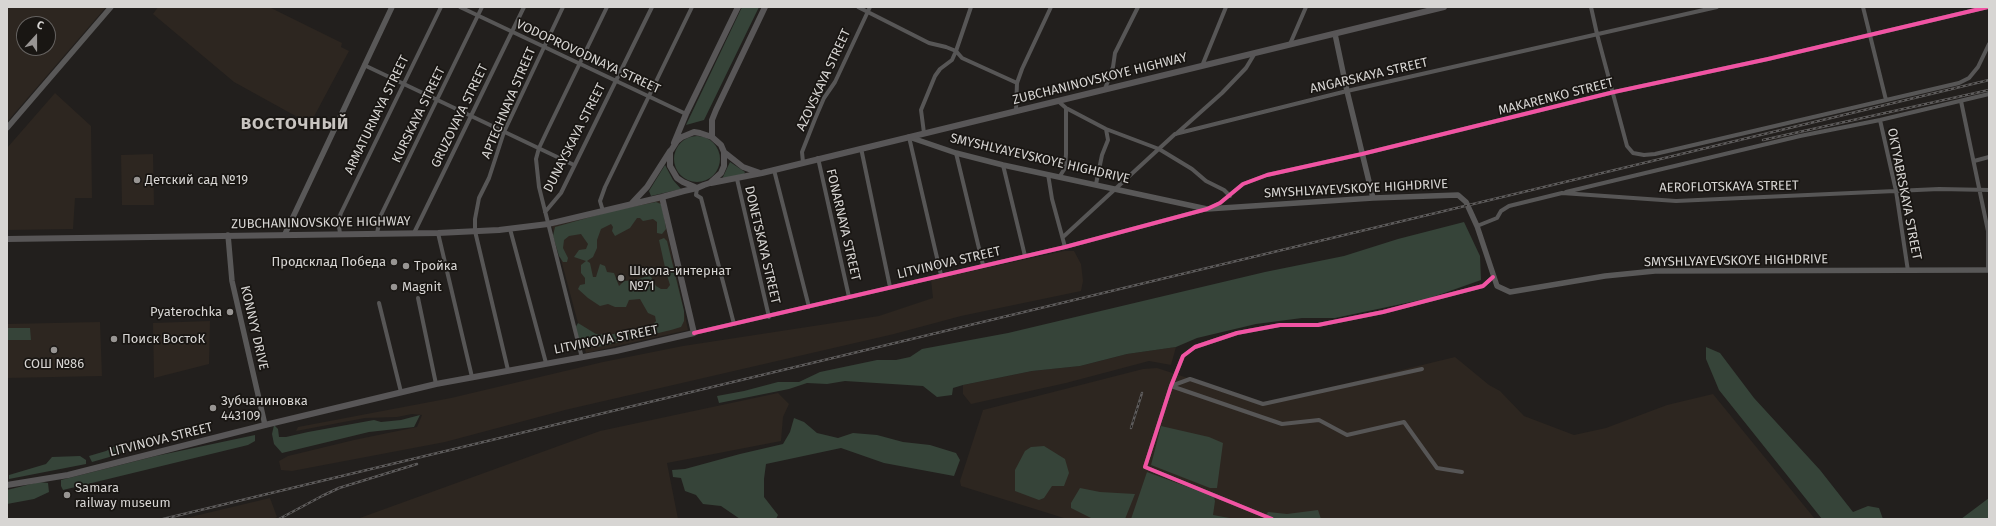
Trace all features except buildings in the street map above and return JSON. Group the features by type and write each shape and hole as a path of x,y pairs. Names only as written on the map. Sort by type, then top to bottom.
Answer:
{"main road":[{"path":"632,203 647,187 673,146 682,137 694,132 700,132 712,137 721,145 724,152 724,166 721,173 710,183 697,188 682,182 673,172 670,159 673,146 686,114 738,7"},
{"path":"712,137 712,120 716,110 766,7"},
{"name":"ZUBCHANINOVSKOYE HIGHWAY","path":"710,183 762,173 818,158 1444,7"},
{"path":"724,152 743,167 762,173"},
{"name":"ZUBCHANINOVSKOYE HIGHWAY","path":"7,239 340,233 438,233 510,229 548,224 697,188"},
{"path":"662,197 694,333"},
{"name":"LITVINOVA STREET","path":"7,485 68,475 265,425 436,384 546,363 582,358 694,333"}],"street":[{"path":"7,128 111,7"},
{"path":"285,234 392,7"},
{"name":"ARMATURNAYA STREET","path":"340,233 338,222 341,213 440,7"},
{"name":"VODOPROVODNAYA STREET","path":"460,7 686,114"},
{"name":"KURSKAYA STREET","path":"377,233 381,215 482,7"},
{"name":"GRUZOVAYA STREET","path":"414,233 470,115 524,7"},
{"name":"APTECHNAYA STREET","path":"508,370 475,231 475,219 479,198 489,178 504,132 564,7"},
{"path":"582,358 536,171 539,148 607,7"},
{"name":"DUNAYSKAYA STREET","path":"545,212 561,193 652,7"},
{"path":"603,211 600,201 605,186 692,7"},
{"path":"858,7 869,9 929,43 956,51 962,58 1017,82"},
{"path":"924,133 921,110 935,76 940,69 952,60 971,7"},
{"path":"1016,110 1017,82 1022,68 1051,7"},
{"path":"1106,89 1113,67 1115,53 1138,7"},
{"path":"1202,66 1226,7"},
{"path":"1290,44 1306,7"},
{"path":"1591,7 1628,146 1633,153 1644,155 1655,154 1959,83 1969,78 1978,67 1989,44"},
{"name":"ANGARSKAYA STREET","path":"1064,237 1114,188 1175,134 1347,91 1717,7"},
{"path":"1863,7 1886,100"},
{"name":"MAKARENKO STREET","path":"1207,209 1230,196 1244,184 1267,175 1362,154 1614,92 1988,7"},
{"name":"AZOVSKAYA STREET","path":"803,162 802,152 824,98 835,82 869,9"},
{"path":"1335,34 1373,198"},
{"path":"1175,134 1222,93 1246,68 1256,52"},
{"path":"364,65 574,165"},
{"path":"1562,193 1800,136 1880,120 1989,94"},
{"path":"1058,100 1066,108 1106,129 1159,149 1192,169 1206,181 1224,190 1230,196"},
{"path":"1961,101 1988,231 1989,270"},
{"path":"1060,176 1065,168 1066,108"},
{"name":"OKTYABRSKAYA STREET","path":"1880,120 1896,191 1908,271"},
{"path":"1096,184 1102,155 1108,140 1106,129"},
{"path":"909,137 941,275"},
{"name":"SMYSHLYAYEVSKOYE HIGHDRIVE","path":"909,137 956,153 1207,209 1373,198 1458,195 1466,202 1477,226 1497,286 1510,292 1605,276 1655,271 1989,270"},
{"path":"860,148 890,287"},
{"path":"956,153 983,265"},
{"path":"1974,160 1989,157"},
{"name":"FONARNAYA STREET","path":"818,158 850,297"},
{"path":"1003,164 1025,256"},
{"path":"774,170 809,307"},
{"path":"1048,174 1052,199 1064,237 1065,247"},
{"name":"DONETSKAYA STREET","path":"737,178 769,316"},
{"path":"697,188 696,195 701,198 734,324"},
{"name":"AEROFLOTSKAYA STREET","path":"1477,226 1497,218 1502,211 1509,206 1562,193 1676,201 1939,189 1989,190"},
{"name":"LITVINOVA STREET","path":"694,333 1065,247 1207,209"},
{"path":"510,229 546,363"},
{"path":"438,233 472,377"},
{"name":"KONNYY DRIVE","path":"228,235 232,281 265,425"},
{"path":"1272,519 1145,467 1170,386 1183,356 1195,347 1237,333 1280,325 1318,325 1383,312 1483,286 1493,277"},
{"path":"418,298 436,384"},
{"path":"379,303 401,392"},
{"path":"1170,386 1190,379 1263,404 1422,369"},
{"path":"1170,386 1282,424 1319,420 1347,435 1404,422 1437,468 1462,472"}],"shaded area":[{"path":"7,7 106,7 7,122"},
{"path":"158,7 269,7 342,43 341,47 349,51 310,124 234,82 153,14"},
{"path":"55,93 91,126 92,198 75,198 73,229 7,230 7,148"},
{"name":"Детский сад №19","path":"153,154 154,205 122,205 121,155"},
{"name":"Школа-интернат №71","path":"660,199 688,330 586,353 552,226"},
{"path":"1064,251 1074,251 1081,264 1083,281 1081,291 961,316 894,334 565,410 445,442 292,471 281,470 279,461 288,456 417,427 422,415 412,414 397,417 365,418 296,431 298,427 451,398 603,362 683,346 879,316 933,298 931,280"},
{"path":"210,321 209,364 154,378 153,323"},
{"name":"СОШ №86","path":"100,322 102,376 7,378 7,324"},
{"path":"1176,347 1171,365 1149,361 1066,383 971,404 963,394 963,385 1032,371 1080,366 1127,354"},
{"path":"1455,357 1489,385 1500,391 1524,416 1574,435 1606,428 1667,405 1713,394 1815,519 1067,519 961,486 960,481 983,410 1143,369 1157,368 1262,402 1299,395"},
{"path":"778,393 789,404 783,417 781,441 667,463 678,519 357,519 600,431"},
{"path":"270,498 277,517 274,519 182,519"}],"green space":[{"path":"742,7 759,7 704,120 686,125"},
{"path":"692,136 702,136 714,142 719,150 719,168 714,176 706,181 692,182 684,179 677,172 674,164 674,154 677,146 684,139"},
{"path":"730,162 745,172 744,174 722,179"},
{"path":"665,165 673,180 681,189 651,196 649,191"},
{"path":"656,202 661,204 664,216 666,229 662,234 657,233 657,222 653,219 643,221 640,218 637,218 630,228 615,236 612,231 613,227 611,224 601,229 597,240 597,248 593,257 587,261 590,263 593,277 596,277 600,264 605,266 607,272 614,273 619,286 624,281 636,280 650,275 656,286 661,289 667,289 670,285 659,240 664,238 667,241 684,311 684,321 681,327 603,346 580,349 575,328 578,323 596,334 608,335 651,327 656,321 655,316 648,313 640,299 629,300 626,307 615,307 608,304 600,306 588,298 578,289 580,285 585,284 585,278 581,273 581,265 586,261 574,257 579,250 586,249 588,244 581,234 569,236 564,240 563,248 568,258 567,262 563,262 559,256 553,236 555,227 612,211"},
{"path":"1464,222 1480,256 1481,280 1430,298 1335,318 1302,318 1256,324 1197,338 1176,347 1127,354 1080,366 1032,371 963,385 953,388 952,395 937,397 923,386 845,381 827,384 807,383 789,389 719,403 717,396 778,382 799,382 820,372 877,360 896,360 910,357 922,349 1008,333 1265,272 1344,256 1398,239"},
{"path":"7,328 30,328 31,340 7,340"},
{"path":"1706,347 1720,353 1754,398 1820,470 1853,512 1868,506 1879,508 1883,519 1822,519 1719,390 1706,359"},
{"path":"420,415 414,427 369,432 282,453 274,444 272,434 274,425 278,429 279,437 286,437 374,420 381,422 401,420"},
{"path":"794,418 804,422 817,433 838,438 853,433 877,435 903,442 930,445 956,453 960,460 954,476 884,463 841,448 766,464 764,497 778,515 776,519 740,519 721,506 703,504 696,495 685,491 681,478 673,477 672,470 685,469 783,444 790,432"},
{"path":"1161,426 1209,437 1223,443 1217,488 1210,488 1151,465"},
{"path":"255,435 255,441 248,445 63,490 61,486 61,480 156,456"},
{"path":"123,442 127,445 126,450 120,454 92,462 89,456 106,451"},
{"path":"1044,446 1065,459 1069,473 1064,486 1052,486 1044,498 1039,500 1015,491 1015,470 1025,451 1031,447"},
{"path":"80,456 86,460 86,464 9,479 9,475 46,464 52,457"},
{"path":"1147,472 1202,492 1213,494 1215,501 1213,515 1235,519 1131,519"},
{"path":"39,482 48,483 49,492 34,499 7,504 7,490"},
{"path":"1080,488 1100,492 1135,494 1125,519 1093,519 1071,508 1071,503"},
{"path":"1989,498 1989,519 1961,519"},
{"path":"1318,510 1321,519 1263,519 1268,512 1287,514"}],"railway":[{"path":"163,519 1989,80"},
{"path":"1763,140 1989,90"},
{"path":"1131,428 1142,393"},
{"path":"279,519 339,488 417,464"}],"cycle path":[{"path":"694,333 1065,247 1207,209 1220,203 1243,184 1267,175 1362,154 1614,92 1768,59 1988,7"},
{"path":"1272,519 1145,467 1171,386 1183,356 1195,347 1237,333 1280,325 1318,325 1383,312 1483,286 1493,277"}],"place":[{"name":"Детский сад №19","path":"137,180"},
{"name":"Продсклад Победа","path":"394,262"},
{"name":"Тройка","path":"406,266"},
{"name":"Школа-интернат №71","path":"621,278"},
{"name":"Magnit","path":"394,287"},
{"name":"Pyaterochka","path":"230,312"},
{"name":"Поиск ВостоК","path":"114,339"},
{"name":"СОШ №86","path":"54,350"},
{"name":"Зубчаниновка 443109","path":"213,408"},
{"name":"Samara railway museum","path":"67,495"}],"district":[{"name":"ВОСТОЧНЫЙ","path":"295,124"}]}
